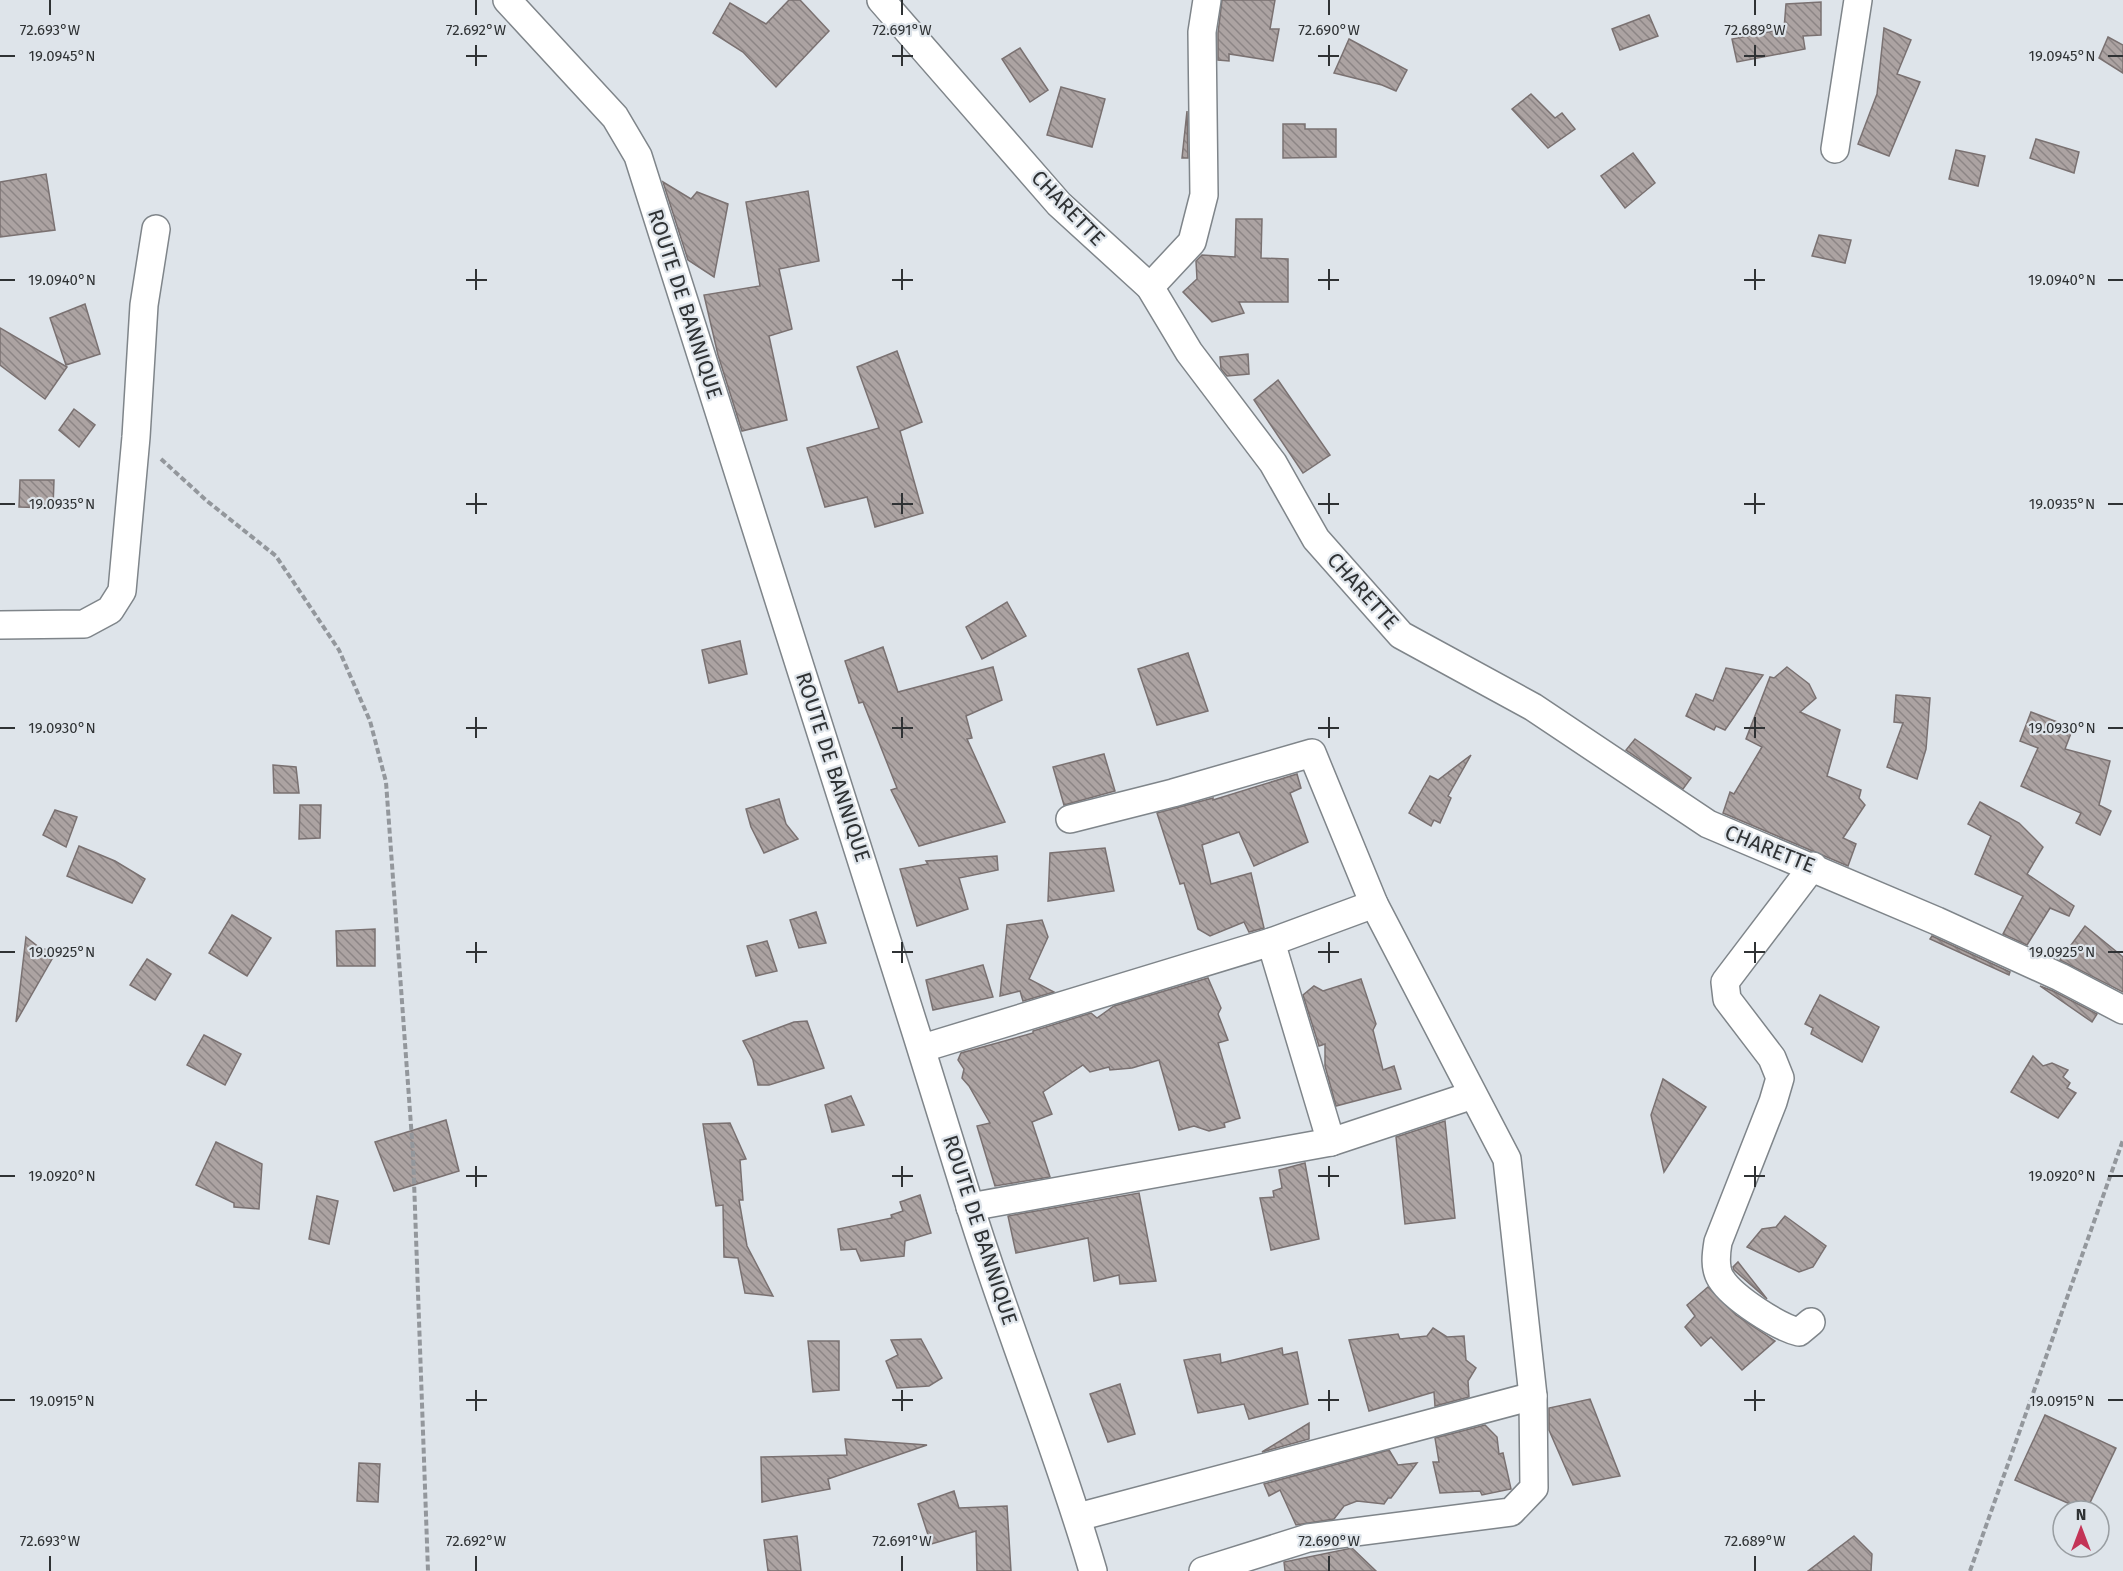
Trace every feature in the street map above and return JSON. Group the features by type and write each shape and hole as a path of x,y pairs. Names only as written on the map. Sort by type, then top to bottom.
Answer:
{"street":[{"name":"ROUTE DE BANNIQUE","path":"507,0 615,117 638,156 922,1048 970,1207 1078,1517 1094,1571"},
{"name":"CHARETTE","path":"881,0 979,109 1059,204 1150,287 1189,352 1273,464 1316,539 1401,635 1533,707 1708,824 1813,866 2060,977 2123,1010"},
{"path":"1150,287 1192,242 1204,195 1202,32 1207,0"},
{"path":"1835,149 1858,0"},
{"path":"0,625 84,624 110,610 122,591 136,437 144,305 156,229"},
{"path":"1070,819 1173,793 1312,753 1374,904 1507,1159 1533,1396 1534,1488 1511,1512 1308,1538 1203,1571"},
{"path":"1810,1322 1799,1332 1786,1329 1737,1295 1721,1278 1716,1260 1718,1242 1773,1102 1780,1078 1772,1058 1726,999 1725,982 1813,866"},
{"path":"922,1048 1271,942 1374,904"},
{"path":"1271,942 1331,1142"},
{"path":"970,1207 1331,1142 1473,1095"},
{"path":"1078,1517 1533,1396"}],"path":[{"path":"136,437 207,501 276,556 339,650 370,721 386,782 413,1153 428,1571"},
{"path":"1970,1571 2123,1140"}],"building":[{"path":"789,0 800,0 829,31 776,87 743,52 713,33 730,3 766,24"},
{"path":"1222,0 1275,0 1270,29 1279,29 1273,61 1229,54 1229,61 1218,60"},
{"path":"1821,2 1821,35 1803,36 1805,49 1737,62 1732,39 1784,29 1786,4"},
{"path":"1649,15 1658,36 1620,50 1612,29"},
{"path":"1884,28 1911,40 1897,74 1920,82 1889,156 1858,144 1877,94"},
{"path":"2108,37 2123,45 2123,73 2099,58"},
{"path":"1349,39 1407,70 1396,91 1382,85 1334,73"},
{"path":"1020,48 1048,90 1030,102 1002,59"},
{"path":"1061,87 1105,99 1092,147 1047,135"},
{"path":"1531,94 1555,118 1562,113 1575,129 1548,148 1512,109"},
{"path":"1187,111 1188,158 1182,158"},
{"path":"1283,124 1305,124 1305,129 1336,129 1336,157 1283,158"},
{"path":"2036,139 2079,152 2074,173 2030,158"},
{"path":"1956,150 1985,156 1978,186 1949,179"},
{"path":"1633,153 1655,183 1625,208 1601,176"},
{"path":"46,174 55,230 0,237 0,182"},
{"path":"663,182 691,199 697,192 728,204 714,277 688,260"},
{"path":"808,191 819,261 779,269 792,329 769,336 787,420 742,431 718,355 704,295 760,286 746,202"},
{"path":"1236,219 1262,219 1261,258 1288,259 1288,302 1239,302 1244,313 1212,322 1183,292 1197,279 1196,261 1202,255 1235,257"},
{"path":"1819,235 1851,240 1845,263 1812,256"},
{"path":"85,304 100,354 66,365 50,318"},
{"path":"0,328 67,367 45,399 0,365"},
{"path":"897,351 922,422 900,431 923,513 875,527 867,497 825,507 807,448 879,428 857,367"},
{"path":"1248,354 1249,374 1227,376 1221,369 1220,357"},
{"path":"1278,380 1330,455 1303,473 1254,400"},
{"path":"74,409 95,425 79,447 59,430"},
{"path":"20,480 54,480 53,508 19,507"},
{"path":"1007,602 1026,636 982,659 966,627"},
{"path":"740,641 747,674 709,683 702,650"},
{"path":"883,647 898,692 993,667 1002,700 966,716 972,738 967,739 1005,822 919,846 891,790 897,788 863,702 859,703 845,661"},
{"path":"1188,653 1208,711 1157,725 1138,669"},
{"path":"1787,667 1809,684 1816,698 1800,712 1840,730 1827,776 1861,790 1859,798 1865,805 1843,838 1856,844 1848,866 1723,813 1730,792 1734,794 1762,747 1746,739 1770,677 1774,678"},
{"path":"1726,668 1763,675 1725,730 1716,726 1714,730 1686,716 1696,694 1713,701"},
{"path":"1896,695 1930,698 1926,749 1917,779 1887,767 1903,723 1894,722"},
{"path":"2031,712 2073,728 2065,749 2110,761 2099,805 2111,811 2100,835 2076,823 2081,813 2021,786 2038,748 2020,741"},
{"path":"1635,739 1691,778 1683,789 1626,750"},
{"path":"1104,754 1115,791 1064,805 1053,767"},
{"path":"1471,755 1448,796 1451,798 1440,823 1434,820 1431,826 1409,813 1430,776 1438,780"},
{"path":"273,765 296,767 299,793 274,793"},
{"path":"1297,774 1301,788 1290,793 1308,842 1254,866 1239,832 1202,845 1211,884 1251,873 1264,928 1249,932 1244,922 1210,936 1198,929 1184,883 1180,884 1157,813 1213,798 1213,800"},
{"path":"779,799 786,824 798,839 764,853 751,827 746,809"},
{"path":"1980,802 2019,823 2043,847 2027,874 2074,906 2069,916 2050,908 2027,945 2003,934 2023,896 1975,874 1991,836 1968,824"},
{"path":"300,805 321,805 320,838 299,839"},
{"path":"55,810 77,817 66,847 43,835"},
{"path":"79,846 115,861 145,879 132,903 67,876"},
{"path":"1105,848 1114,891 1048,901 1050,853"},
{"path":"997,856 998,870 959,878 968,909 917,926 900,869 928,864 926,861"},
{"path":"816,912 826,943 799,948 790,920"},
{"path":"232,915 271,938 247,976 209,953"},
{"path":"1042,920 1048,937 1029,979 1054,992 1023,1001 1020,991 1000,996 1007,925"},
{"path":"2085,926 2123,957 2123,992 2060,960"},
{"path":"375,929 375,966 337,966 336,931"},
{"path":"1932,936 2010,972 2009,975 1930,939"},
{"path":"26,937 40,948 56,952 16,1022"},
{"path":"767,941 777,971 756,976 747,946"},
{"path":"147,959 171,974 155,1000 130,985"},
{"path":"983,965 993,997 933,1010 926,980"},
{"path":"1208,978 1221,1008 1218,1014 1228,1040 1218,1043 1240,1118 1224,1123 1225,1127 1209,1131 1194,1126 1179,1130 1159,1060 1132,1068 1110,1070 1109,1067 1090,1072 1083,1065 1043,1092 1052,1114 1032,1122 1050,1177 995,1186 977,1126 990,1123 962,1078 964,1069 958,1060 961,1053 1033,1033 1033,1031 1091,1013 1097,1018 1114,1006"},
{"path":"1361,979 1376,1024 1373,1030 1383,1070 1394,1066 1401,1089 1336,1106 1325,1066 1325,1044 1319,1046 1303,995 1314,986 1323,991"},
{"path":"2040,986 2053,991 2097,1014 2092,1022"},
{"path":"1820,995 1879,1027 1862,1062 1811,1034 1813,1028 1805,1024"},
{"path":"807,1021 824,1068 769,1085 758,1085 753,1060 743,1041 794,1022"},
{"path":"204,1035 241,1054 225,1085 187,1065"},
{"path":"2033,1056 2043,1066 2052,1063 2068,1070 2063,1077 2070,1083 2067,1088 2076,1093 2058,1118 2011,1092"},
{"path":"1663,1079 1706,1107 1664,1172 1651,1115"},
{"path":"851,1096 864,1125 832,1132 825,1105"},
{"path":"446,1120 459,1171 394,1191 375,1142"},
{"path":"1445,1121 1455,1218 1405,1224 1396,1137"},
{"path":"730,1123 746,1159 740,1160 743,1200 739,1200 747,1246 773,1296 745,1293 738,1258 724,1257 723,1205 716,1206 703,1124"},
{"path":"216,1142 262,1164 259,1209 234,1207 234,1203 196,1185"},
{"path":"1305,1163 1319,1239 1271,1250 1260,1198 1274,1197 1273,1191 1282,1188 1279,1170"},
{"path":"1139,1193 1156,1281 1120,1284 1119,1275 1094,1281 1088,1238 1016,1253 1008,1216"},
{"path":"920,1195 931,1233 905,1241 904,1256 861,1261 856,1249 841,1250 838,1229 892,1218 891,1215 903,1211 900,1202"},
{"path":"317,1196 338,1201 329,1244 309,1239"},
{"path":"1785,1216 1826,1246 1813,1267 1799,1272 1747,1247 1762,1229 1776,1227"},
{"path":"1738,1262 1767,1299 1734,1270 1733,1267"},
{"path":"1708,1287 1736,1315 1775,1341 1742,1370 1711,1337 1701,1346 1685,1327 1695,1316 1687,1305"},
{"path":"1433,1328 1447,1337 1464,1336 1466,1360 1476,1368 1468,1381 1469,1397 1435,1406 1434,1392 1369,1411 1349,1340 1398,1334 1400,1339 1427,1336"},
{"path":"921,1339 942,1378 929,1386 897,1388 886,1361 898,1355 891,1340"},
{"path":"808,1341 839,1341 839,1390 813,1392"},
{"path":"1282,1348 1283,1355 1297,1352 1308,1404 1249,1419 1244,1404 1198,1413 1184,1360 1220,1354 1221,1363"},
{"path":"1120,1384 1135,1434 1108,1442 1090,1394"},
{"path":"1590,1399 1620,1476 1573,1485 1549,1430 1549,1408"},
{"path":"2045,1415 2116,1448 2092,1499 2059,1499 2015,1480"},
{"path":"1309,1423 1309,1439 1262,1452"},
{"path":"1485,1425 1497,1437 1499,1454 1503,1453 1511,1489 1482,1495 1480,1491 1440,1493 1433,1462 1439,1462 1435,1438"},
{"path":"845,1439 927,1445 828,1479 830,1489 762,1502 761,1457 847,1455"},
{"path":"1389,1450 1398,1465 1417,1463 1391,1498 1388,1498 1384,1504 1357,1501 1344,1506 1334,1519 1296,1525 1280,1490 1269,1496 1264,1484"},
{"path":"359,1463 380,1464 378,1502 357,1501"},
{"path":"954,1491 959,1508 1007,1506 1011,1571 977,1571 976,1531 931,1544 918,1504"},
{"path":"797,1536 801,1571 768,1571 764,1540"},
{"path":"1854,1536 1872,1554 1871,1571 1808,1571"},
{"path":"1352,1548 1376,1571 1285,1571 1284,1562"}]}
